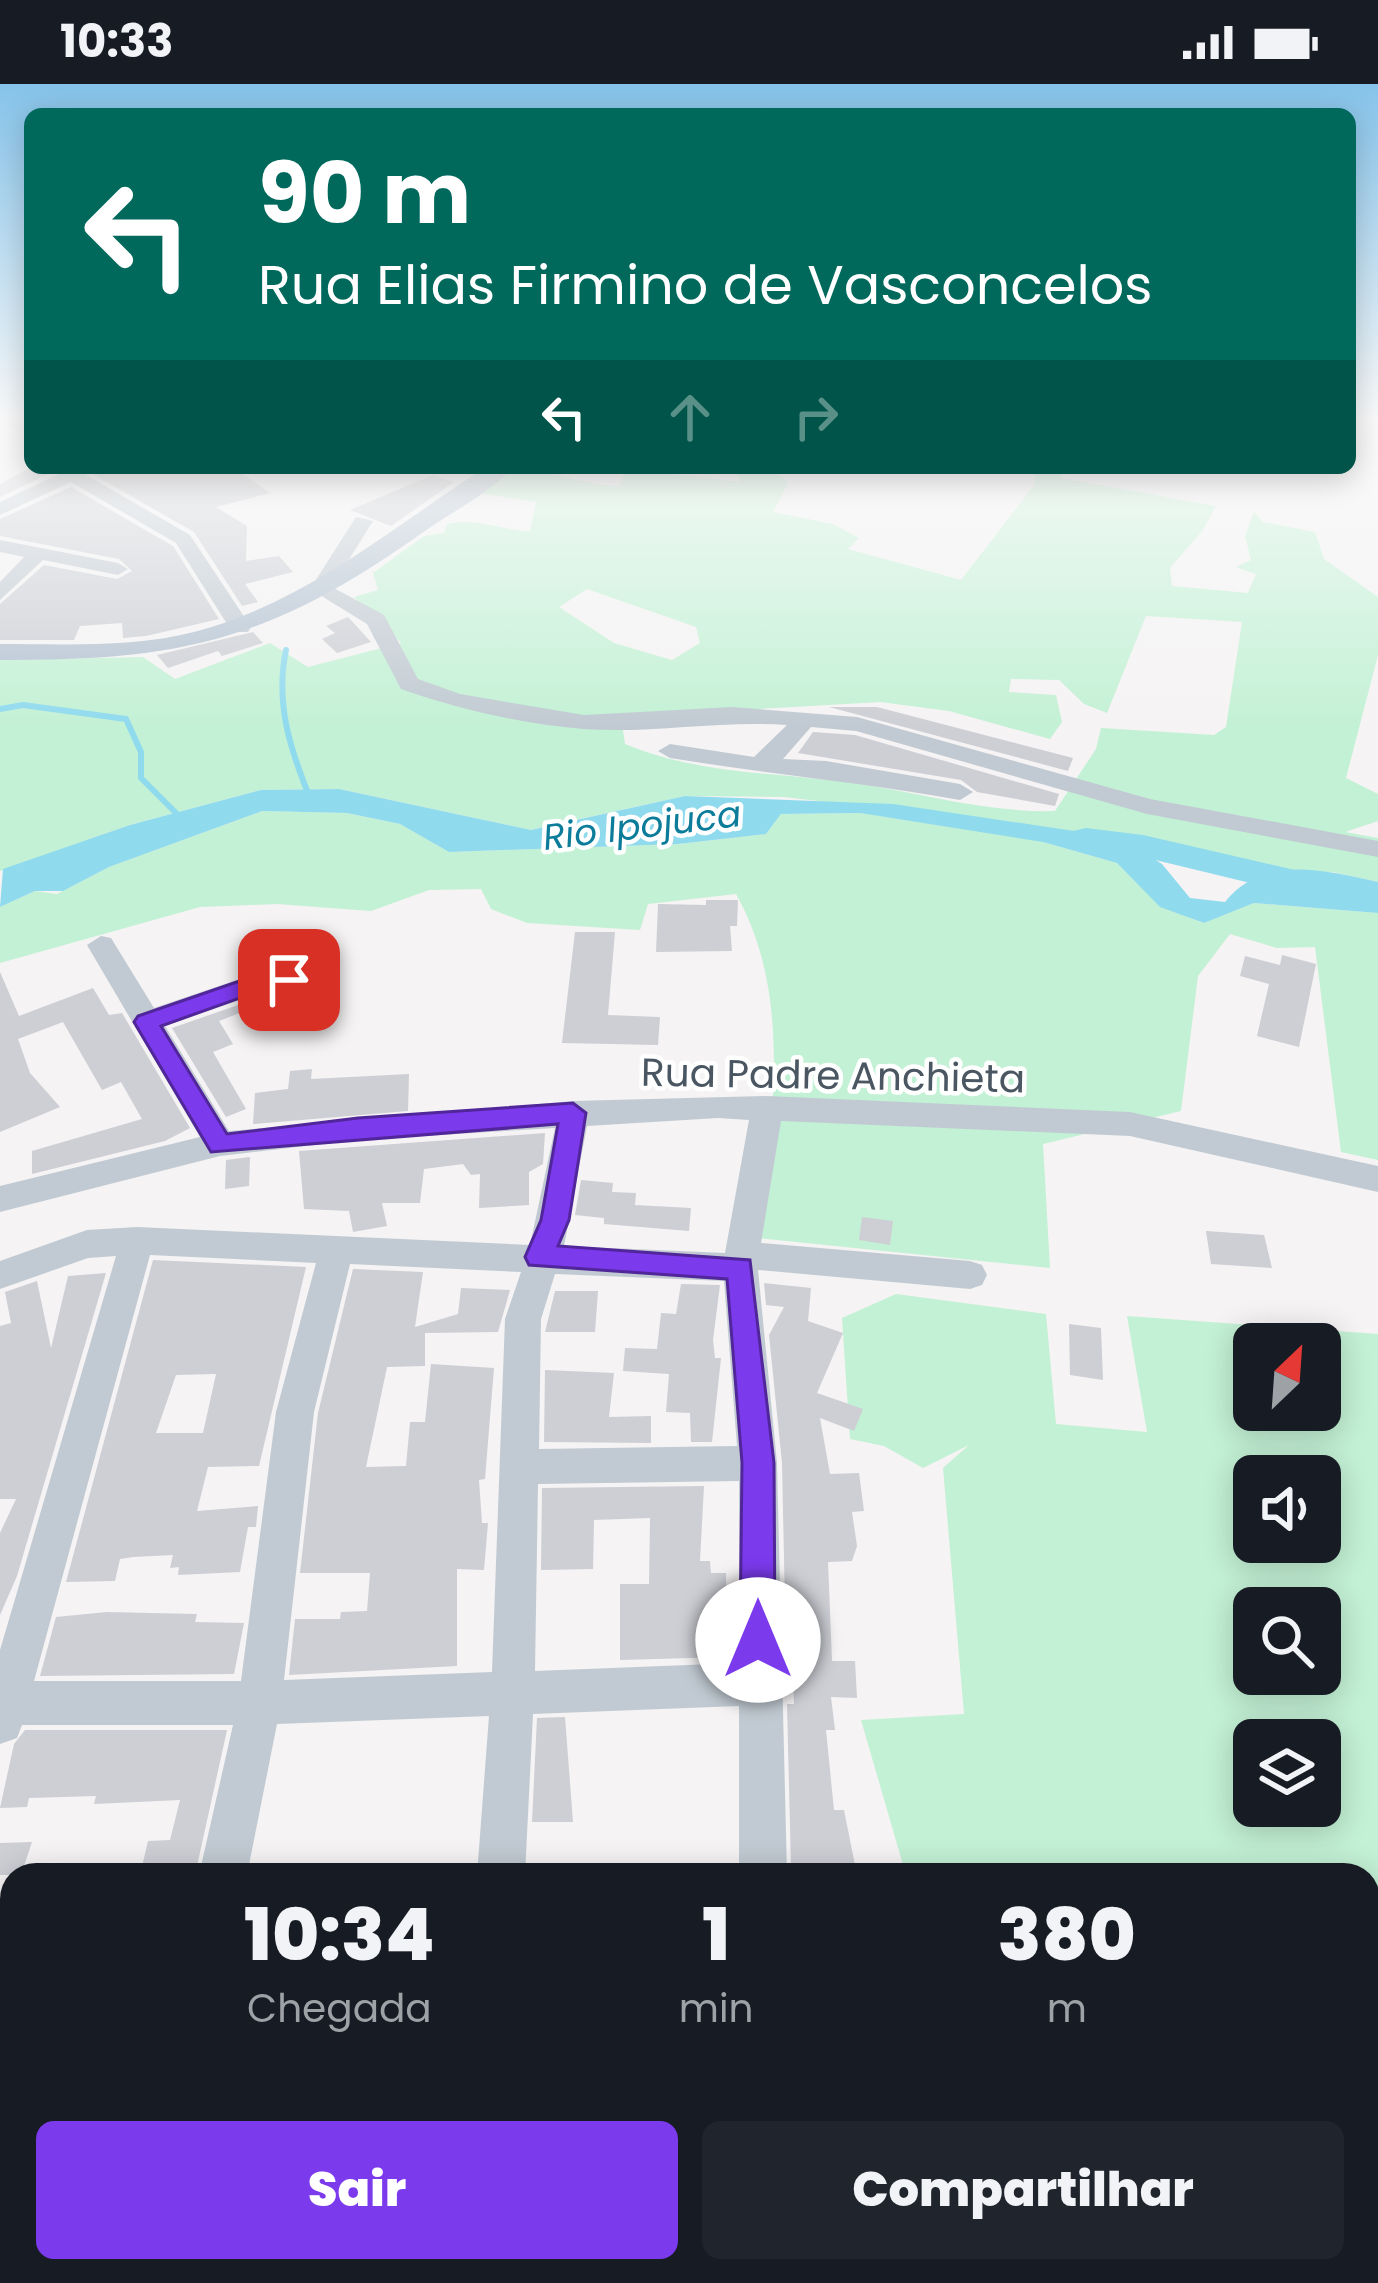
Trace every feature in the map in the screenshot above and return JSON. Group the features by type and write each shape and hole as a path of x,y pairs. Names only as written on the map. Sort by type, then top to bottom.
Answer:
{"main road":[{"path":"0,652 138,649 240,627 320,589 419,523"}],"street":[{"path":"158,523 183,539 240,627"},
{"path":"361,523 320,589 376,620 398,671 409,684 454,700 584,722 732,714 806,719 915,737 1147,806 1378,849"},
{"path":"0,545 118,569"},
{"path":"0,594 38,554"},
{"path":"757,764 770,758 806,719"},
{"path":"670,751 826,768 960,792"},
{"path":"100,945 220,1144"},
{"path":"146,1022 266,980 289,980"},
{"path":"763,1863 758,1463 742,1262 767,1108"},
{"name":"Rua Padre Anchieta","path":"0,1199 220,1144 358,1128 573,1113 767,1108 955,1121 1130,1124 1378,1179"},
{"path":"502,1863 513,1691 516,1467 524,1319 539,1257 555,1220 573,1113"},
{"path":"0,1275 87,1244 137,1241 742,1262 970,1275"},
{"path":"137,1241 2,1710 758,1684"},
{"path":"226,1863 260,1703 296,1412 337,1247"},
{"path":"516,1467 758,1463"}],"green space":[{"path":"461,523 530,531 532,523 826,523 859,538 848,549 961,580 1005,523 1207,523 1170,568 1172,586 1248,593 1256,574 1236,567 1251,560 1245,536 1250,523 1315,532 1324,559 1378,597 1378,655 1346,778 1378,794 1378,821 1345,832 1378,838 1378,882 1333,872 1263,871 1145,840 784,797 685,796 531,830 339,789 261,790 130,825 0,871 0,660 143,657 175,679 270,643 308,667 401,643 354,597 378,590 373,573 424,536 444,533 447,524","holes":["587,589 696,627 700,643 672,660 614,643 559,607","1146,616 1242,622 1226,727 1214,735 1101,728 1096,749 1055,811 1004,809 853,783 710,767 625,744 621,717 880,702 949,711 1050,739 1062,722 1056,695 1009,692 1011,679 1059,680 1084,704 1107,713"]},
{"path":"262,811 347,813 400,824 449,852 678,844 766,834 781,814 860,813 1033,839 1117,863 1160,906 1203,923 1254,903 1378,913 1378,1160 1341,1152 1315,947 1277,948 1230,934 1198,976 1181,1111 1043,1144 1050,1268 757,1238 772,1107 772,1018 766,975 736,894 648,904 640,930 527,923 491,909 481,889 429,890 371,911 277,904 200,907 0,963 0,907 35,891 57,894 109,867"},
{"path":"896,1294 1046,1314 1056,1424 1147,1432 1127,1316 1233,1324 1233,1431 1341,1431 1341,1331 1378,1334 1378,1863 903,1863 861,1720 964,1714 943,1468 969,1445 923,1468 884,1446 850,1439 842,1318"}],"water":[{"path":"339,789 531,830 685,796 893,804 1121,838 1162,864 1190,898 1225,902 1241,887 1276,871 1316,870 1378,882 1378,913 1254,903 1204,923 1160,907 1117,863 1043,842 860,813 781,814 766,834 678,844 449,852 400,824 347,813 262,811 109,867 63,891 35,891 0,907 3,869 130,825 261,790"}],"building":[{"path":"0,523 133,523 173,546 219,619 146,636 123,638 122,623 80,626 74,640 0,640 0,604 44,565 117,579 132,571 119,559 0,536"},
{"path":"178,523 241,523 247,526 246,561 279,556 293,572 245,584 258,602 242,606 194,532"},
{"path":"348,617 371,642 337,653 322,639 335,633 326,626"},
{"path":"253,632 263,643 222,656 218,651 168,668 157,655"},
{"path":"829,707 877,707 1073,758 1068,771"},
{"path":"813,732 855,735 1059,794 1055,806 977,792 961,780 798,753"},
{"path":"706,900 738,900 737,926 730,926 732,951 656,952 658,904 706,905"},
{"path":"575,932 615,932 608,1015 660,1017 658,1045 562,1043"},
{"path":"1282,955 1316,964 1299,1047 1257,1036 1269,984 1240,976 1245,956 1280,965"},
{"path":"0,972 19,1016 93,988 109,1015 122,1013 190,1128 165,1141 32,1174 32,1151 142,1119 121,1082 102,1090 63,1022 18,1039 30,1073 60,1107 0,1132"},
{"path":"241,1004 245,1011 219,1021 233,1044 213,1052 246,1109 226,1117 172,1028"},
{"path":"312,1069 311,1079 409,1074 408,1111 253,1124 255,1093 288,1089 290,1071"},
{"path":"545,1133 543,1164 529,1172 529,1205 479,1208 480,1174 471,1175 463,1164 424,1169 420,1203 382,1203 387,1226 353,1232 349,1211 304,1209 299,1151"},
{"path":"250,1157 249,1186 225,1189 226,1160"},
{"path":"581,1180 613,1183 612,1192 636,1193 635,1205 691,1208 689,1231 604,1224 604,1218 575,1215"},
{"path":"862,1217 893,1221 890,1245 859,1240"},
{"path":"1206,1231 1264,1235 1272,1268 1211,1264"},
{"path":"153,1260 306,1267 259,1466 208,1467 197,1511 258,1506 256,1527 248,1527 240,1572 178,1575 179,1567 170,1568 173,1555 133,1557 120,1559 115,1581 66,1582","holes":["216,1374 203,1433 156,1433 176,1375"]},
{"path":"353,1269 423,1272 415,1327 458,1314 461,1288 510,1290 498,1332 425,1333 425,1366 387,1367 366,1467 406,1466 410,1422 425,1422 431,1364 494,1368 485,1479 479,1480 482,1523 488,1523 484,1570 457,1569 457,1666 289,1675 295,1619 340,1619 341,1612 367,1611 370,1573 300,1573 318,1413"},
{"path":"106,1273 17,1576 0,1615 0,1533 16,1499 0,1499 0,1326 11,1323 5,1292 37,1281 51,1348 68,1276"},
{"path":"764,1283 811,1288 808,1321 843,1333 817,1393 863,1409 854,1431 820,1418 830,1474 859,1473 864,1511 852,1512 857,1546 852,1561 828,1562 832,1661 855,1661 857,1698 831,1697 835,1730 826,1730 834,1810 844,1810 855,1863 791,1863 787,1704 794,1704 792,1653 786,1653 782,1463 769,1335 784,1307 766,1305"},
{"path":"681,1284 720,1285 713,1340 715,1358 721,1358 712,1442 691,1442 690,1413 666,1412 669,1374 623,1371 625,1348 657,1349 661,1313 676,1314"},
{"path":"555,1291 598,1291 595,1332 545,1332"},
{"path":"1069,1324 1101,1328 1103,1380 1070,1375"},
{"path":"545,1370 614,1373 609,1417 651,1416 651,1443 544,1442"},
{"path":"704,1486 700,1561 710,1561 711,1573 726,1573 728,1657 620,1660 620,1584 649,1584 650,1518 594,1520 593,1569 541,1570 542,1488"},
{"path":"107,1612 197,1614 195,1622 244,1623 234,1674 40,1676 56,1617"},
{"path":"565,1717 573,1822 532,1822 537,1718"},
{"path":"25,1730 227,1730 198,1863 143,1863 148,1841 170,1840 180,1800 94,1804 96,1796 29,1798 27,1807 0,1808 14,1744"},
{"path":"32,1842 25,1863 0,1863 0,1843"}],"waterway":[{"path":"286,650 282,689 286,726 310,798"},
{"path":"0,709 23,705 126,719 141,752 141,778 184,821"},
{"name":"Rio Ipojuca","path":"1086,839 1143,846 1312,886"}],"route":[{"path":"289,980 266,980 146,1022 220,1144 358,1128 573,1113 555,1220 539,1257 740,1268 758,1463 758,1640"}]}
